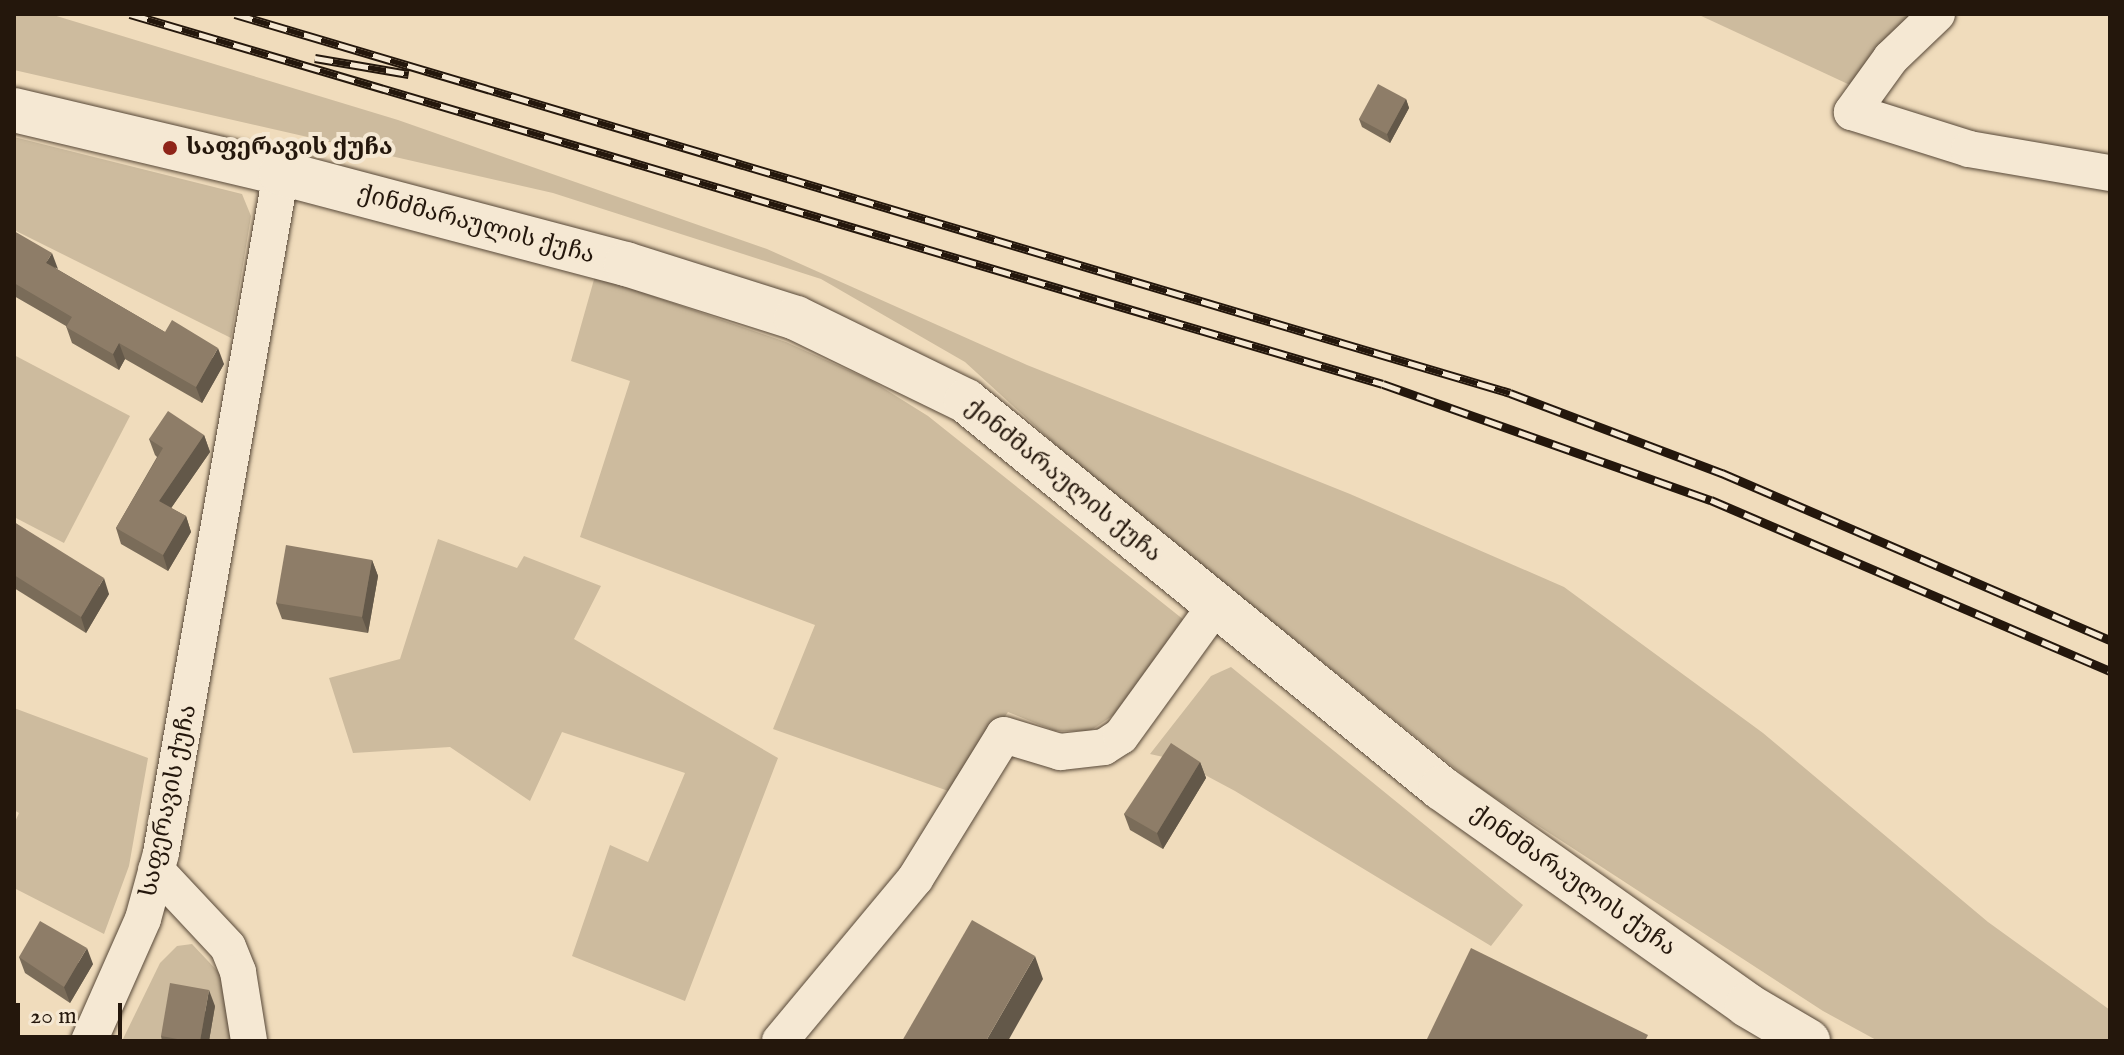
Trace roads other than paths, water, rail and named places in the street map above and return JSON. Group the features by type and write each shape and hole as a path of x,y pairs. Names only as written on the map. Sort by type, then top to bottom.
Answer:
{"main road":[{"name":"ქინძმარაულის ქუჩა","path":"14,110 281,173 626,264 796,318 966,401 1441,788 1747,1005 1808,1041"}],"street":[{"path":"1937,14 1891,58 1852,112 1969,149 2110,173"},
{"name":"საფერავის ქუჩა","path":"89,1041 143,919 156,870 209,601 281,173"},
{"path":"780,1041 915,879 1004,735 1060,752 1086,753 1112,742 1216,605"},
{"path":"156,870 228,947 238,972 249,1041"}],"railway":[{"path":"130,14 1383,384 1711,500 2110,671"},
{"path":"235,14 1510,393 1722,473 2110,640"},
{"path":"315,58 409,74"}],"place":[{"name":"საფერავის ქუჩა","path":"170,148"}]}
